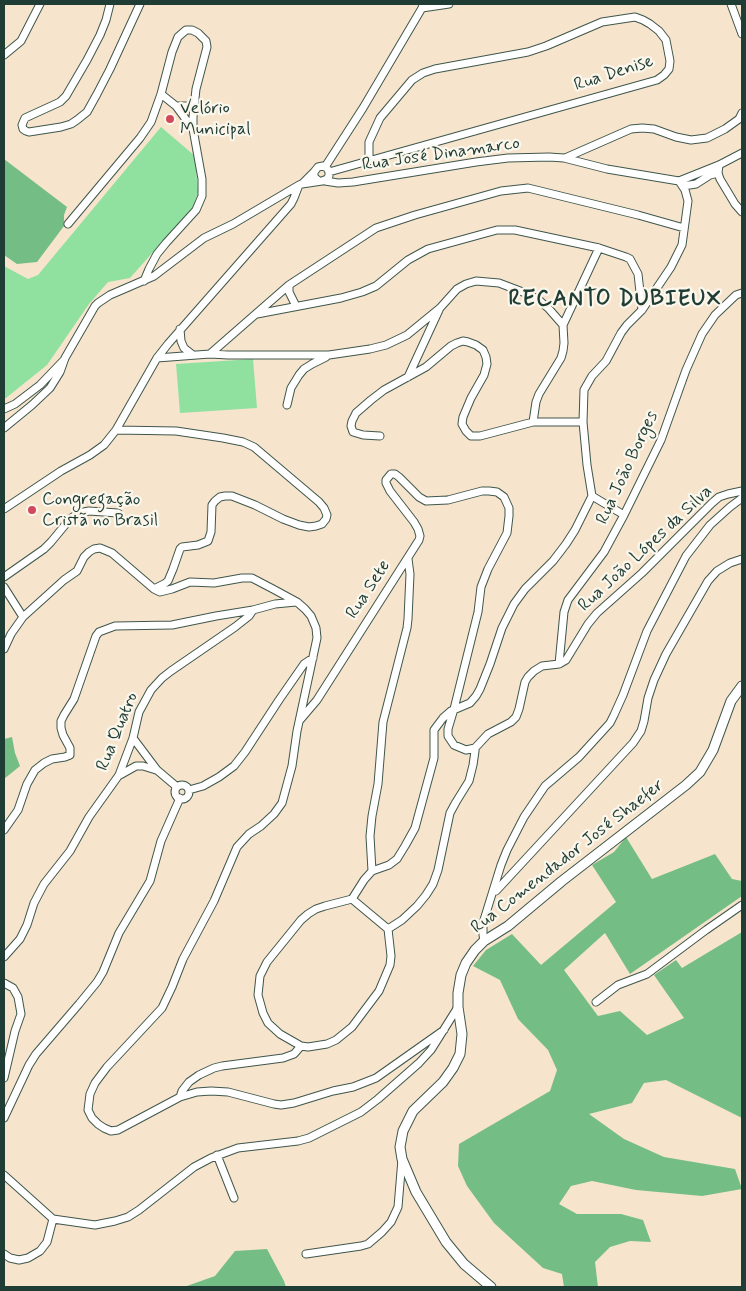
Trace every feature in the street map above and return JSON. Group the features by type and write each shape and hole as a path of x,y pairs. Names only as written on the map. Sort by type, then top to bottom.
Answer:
{"street":[{"path":"4,55 21,40 40,4"},
{"path":"110,4 100,35 66,96 60,102 25,118 22,125 23,129 29,132 66,126 87,112 98,94 140,4"},
{"path":"314,172 314,177 322,181 328,177 327,169 422,6 449,4"},
{"path":"731,4 742,34"},
{"name":"Rua Denise","path":"327,169 370,160 657,80 669,69 670,61 666,40 659,31 635,17 602,22 528,52 435,69 423,73 412,80 380,118 369,142 370,160"},
{"path":"68,224 140,138 150,122 161,94 178,37 186,30 198,33 206,41 207,47 196,89 194,106 194,129 202,179 202,196 196,210 162,249 149,269 144,281"},
{"path":"161,94 176,106 194,129"},
{"path":"176,106 194,106"},
{"path":"564,158 631,130 642,128 654,129 691,140 707,138 725,129 739,119 742,113"},
{"path":"688,201 696,184 742,153"},
{"name":"Rua José Dinamarco","path":"300,185 322,181 353,182 508,158 564,158 681,184"},
{"path":"4,428 50,388 60,372 65,358 98,303 110,295 160,273 194,244 300,185 318,167 327,169"},
{"path":"681,184 718,169"},
{"path":"718,169 725,190 742,212"},
{"path":"681,184 696,184"},
{"path":"352,899 388,930 391,956 390,965 379,990 352,1027 336,1040 327,1044 308,1047 301,1046 280,1034 268,1023 258,995 260,976 267,962 301,920 316,909 352,899 372,871 389,865 406,846 415,828 434,758 434,730 443,718 454,709 470,703 476,696 487,672 502,628 514,604 525,589 553,561 575,530 592,496 583,422 584,390 587,383 606,361 621,333 642,310 671,267 682,245 688,195 681,184"},
{"path":"4,509 104,445 116,430 157,358 180,329 290,204 300,185"},
{"path":"210,354 289,285 380,227 415,215 501,191 528,188 684,228"},
{"path":"256,314 341,298 362,292 376,286 408,260 428,249 497,230 515,230 599,248 626,256 634,265 638,274 642,310"},
{"path":"533,422 539,394 561,358 564,343 563,325 599,248"},
{"path":"157,358 193,354 329,355 358,352 386,345 407,335 440,308 456,289 476,281 499,283 528,294 539,300 563,325"},
{"path":"289,285 289,292 296,306"},
{"name":"Rua João Borges","path":"559,664 564,612 568,600 604,552 624,515 660,440 686,370 702,334 715,315 736,295 742,292"},
{"path":"408,377 440,308"},
{"path":"180,329 181,342 184,348 193,354"},
{"path":"224,342 228,355"},
{"path":"380,436 353,432 351,426 356,413 384,390 434,361 451,346 457,343 468,342 483,350 487,364 484,375 464,412 462,424 471,436 480,436 533,422 583,422"},
{"path":"287,405 291,388 298,375 312,364 329,355"},
{"path":"4,409 15,404 40,385 65,358"},
{"path":"116,430 176,431 243,442 254,447 320,502 327,515 322,524 309,527 291,522 232,496 220,497 212,505 211,532 208,541 180,549 168,581 154,589"},
{"name":"Rua Sete","path":"300,721 317,700 419,540 418,528 386,483 391,474 396,474 418,497 426,501 448,500 489,490 497,492 504,497 509,508 507,533 488,568 481,587 478,612 454,709"},
{"name":"Rua João Lópes da Silva","path":"559,664 569,657 588,624 597,613 642,574 712,503 719,497 742,491"},
{"path":"592,496 624,515"},
{"path":"484,942 483,923 507,850 533,802 545,786 596,739 614,715 647,631 686,556 710,526 742,498"},
{"path":"4,577 44,549 70,519 80,513 89,511 118,513"},
{"path":"4,648 11,634 24,617 76,571 84,557 94,549 100,548 112,553 160,592 190,582 222,583 247,577 252,578 273,588 305,609 311,616 316,628 317,638 292,766 282,803 274,814 249,834 237,847 214,901 183,959 162,1008 107,1067 95,1083 90,1094 88,1110 92,1118 104,1128 111,1131 118,1130 180,1097 197,1092 228,1092 274,1104 294,1103 353,1087 371,1080 444,1030"},
{"path":"372,871 370,836 378,784 383,722 408,619 410,574 408,559"},
{"path":"494,893 633,743 641,730 654,680 666,654 708,581 717,571 730,563 742,560"},
{"path":"4,587 24,617"},
{"name":"Rua Quatro","path":"4,957 20,939 34,903 44,884 70,851 89,817 119,775 133,738 139,712 145,699 156,684 171,671 249,616 253,610 275,604 296,602"},
{"path":"4,830 18,810 27,784 35,770 52,759 70,755 70,748 61,728 61,721 74,699 99,632 115,626 172,625 253,610"},
{"path":"189,790 203,786 234,766 304,664 313,658"},
{"path":"454,709 448,733 450,740 457,747 466,750 474,748 488,734 511,722 516,717 528,677 542,666 559,664"},
{"name":"Rua Comendador José Shaefer","path":"491,1287 464,1264 446,1242 416,1192 402,1159 400,1144 406,1123 413,1112 443,1082 454,1068 460,1054 462,1034 458,993 461,975 470,957 484,942 508,926 700,772 713,750 731,702 742,686"},
{"path":"133,738 157,770 177,786"},
{"path":"388,930 417,906 433,884 438,870 450,814 469,781 474,765 474,748"},
{"path":"119,775 136,766 157,770"},
{"path":"181,784 186,785 189,790 186,798 180,798 175,793 177,786 181,784"},
{"path":"4,1118 28,1065 97,982 125,922 147,886 161,841 180,798"},
{"path":"596,1002 618,985 647,974 742,905"},
{"path":"4,983 13,988 18,997 22,1014 15,1031 4,1078"},
{"path":"4,1175 53,1219 95,1225 106,1224 128,1217 194,1167 217,1155 238,1148 309,1138 360,1112 419,1063 436,1043 458,1007"},
{"path":"180,1097 189,1082 214,1068 283,1058 294,1054 301,1046"},
{"path":"217,1155 234,1198"},
{"path":"306,1254 361,1246 374,1240 391,1222 398,1207 402,1159"},
{"path":"4,1254 19,1260 28,1258 40,1251 47,1242 53,1219"}],"green space":[{"path":"161,127 195,156 198,192 193,207 130,278 108,282 89,304 47,365 4,398 4,266 28,279 38,275"},
{"path":"4,159 67,207 64,215 64,226 37,262 17,264 4,255"},
{"path":"253,359 257,408 180,413 176,364"},
{"path":"12,737 20,766 4,779 4,739"},
{"path":"626,837 652,879 715,854 732,879 742,881 742,896 630,974 605,933 564,970 598,1016 620,1011 647,1035 684,1018 654,975 676,960 682,968 742,932 742,1118 666,1080 644,1083 632,1103 589,1114 624,1139 664,1157 735,1169 742,1189 702,1196 636,1190 592,1181 571,1186 559,1204 577,1214 621,1214 643,1220 651,1242 630,1241 610,1247 595,1262 598,1287 564,1287 562,1274 543,1268 494,1223 467,1186 458,1166 459,1144 550,1091 557,1070 548,1050 518,1019 500,980 473,966 486,950 512,934 541,965 616,902 592,865 614,852"},
{"path":"267,1249 286,1287 184,1287 215,1276 235,1251"}],"place":[{"name":"Velório Municipal","path":"170,119"},
{"name":"Congregação Cristã no Brasil","path":"32,510"}],"district":[{"name":"RECANTO DUBIEUX","path":"615,300"}]}
